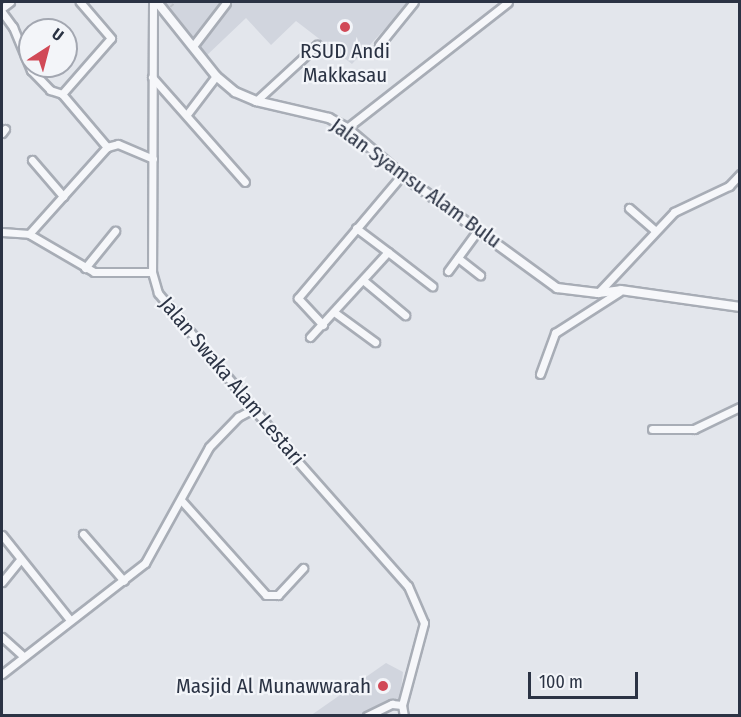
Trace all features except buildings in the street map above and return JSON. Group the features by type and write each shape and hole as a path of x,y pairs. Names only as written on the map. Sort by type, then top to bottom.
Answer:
{"street":[{"path":"10,2 2,10 13,27 31,70 50,90 62,94 107,147"},
{"path":"62,94 111,38 80,2"},
{"name":"Jalan Syamsu Alam Bulu","path":"155,2 216,76 256,101 329,118 347,128 402,175 557,288 598,293 621,290 740,307"},
{"name":"Jalan Swaka Alam Lestari","path":"155,2 152,77 152,272 158,293 408,586 424,624 402,705 404,716"},
{"path":"380,45 414,2"},
{"path":"347,128 508,2"},
{"path":"193,46 226,3"},
{"path":"256,101 317,45"},
{"path":"188,113 216,76"},
{"path":"152,77 188,113 245,182"},
{"path":"29,234 107,147 118,144 153,159"},
{"path":"32,160 63,196"},
{"path":"598,293 655,231 680,208 729,186 740,174"},
{"path":"323,325 297,303 298,298 402,175"},
{"path":"629,208 655,231"},
{"path":"356,228 432,286"},
{"path":"448,271 478,230"},
{"path":"85,268 115,231"},
{"path":"2,232 29,234 85,268 112,275 152,272"},
{"path":"310,337 388,252"},
{"path":"458,258 480,275"},
{"path":"363,280 405,315"},
{"path":"540,374 555,333 621,290"},
{"path":"334,312 375,342"},
{"path":"652,429 694,429 740,407"},
{"path":"2,674 21,655 124,581 156,548 215,440 238,417 255,408"},
{"path":"181,500 267,595 278,595 303,568"},
{"path":"83,534 124,581"},
{"path":"2,535 70,620"},
{"path":"2,582 20,560"},
{"path":"2,637 21,655"},
{"path":"367,716 392,704 402,705"}],"shaded area":[{"name":"RSUD Andi Makkasau","path":"161,2 410,2 352,64 296,21 271,45 246,18 204,58"},
{"path":"386,663 403,672 399,706 381,715 310,716"}],"place":[{"name":"RSUD Andi Makkasau","path":"345,27"},
{"name":"Masjid Al Munawwarah","path":"383,686"}]}
